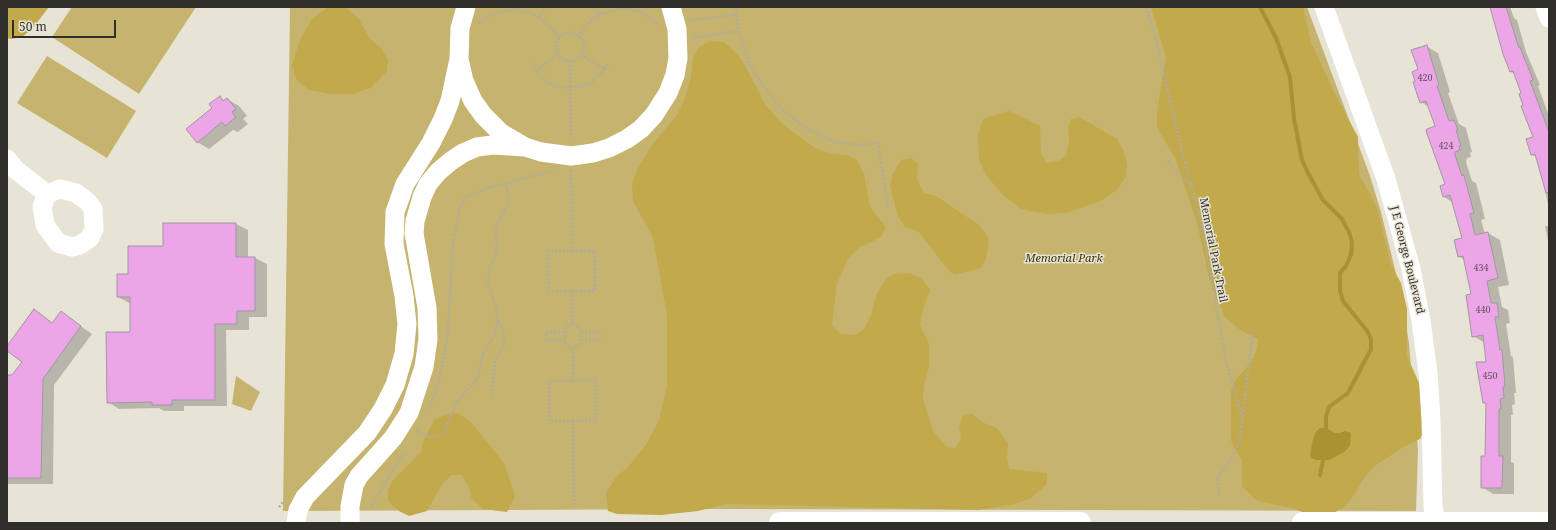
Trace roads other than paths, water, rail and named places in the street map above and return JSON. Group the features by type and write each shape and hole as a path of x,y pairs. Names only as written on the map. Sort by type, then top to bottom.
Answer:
{"main road":[{"path":"780,523 1080,523"},
{"path":"1303,523 1546,523"}],"street":[{"path":"296,523 298,510 305,497 367,433 383,410 395,385 404,354 407,324 404,296 394,244 395,212 405,184 431,143 450,101 459,50 460,28 466,7"},
{"path":"350,523 350,506 354,485 359,476 393,438 408,413 424,367 428,339 427,308 414,233 416,215 428,184 438,172 451,161 463,153 478,147 493,145 525,147 552,154 569,165 593,153 615,145 641,129 654,115 668,93 675,75 678,58 677,30 671,7"},
{"name":"J E George Boulevard","path":"1324,7 1386,179 1411,269 1422,321 1428,373 1432,420 1433,506 1436,523"},
{"path":"1545,7 1549,18"},
{"path":"459,50 464,81 473,101 483,115 501,133 525,147"},
{"path":"7,160 16,170 47,194"}],"waterway":[{"path":"1260,7 1276,38 1290,77 1294,119 1302,160 1323,200 1342,219 1349,232 1352,242 1351,255 1346,266 1340,273 1340,291 1343,301 1368,332 1371,340 1371,349 1348,393 1329,407 1326,416 1326,428"},
{"path":"1320,475 1323,460"}],"park label":[{"name":"Memorial Park","path":"1064,259"}]}
